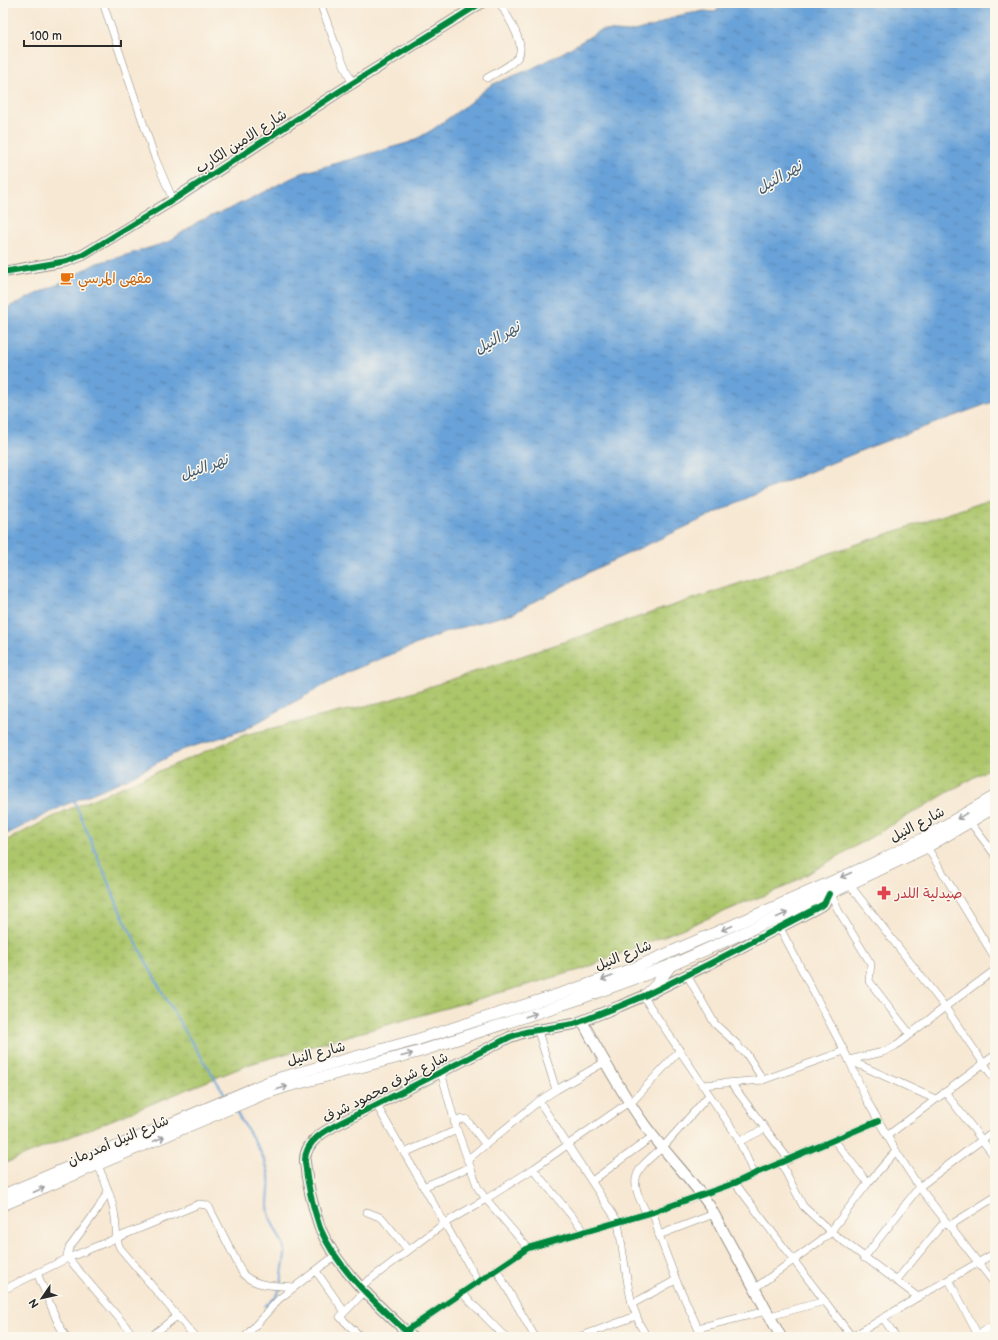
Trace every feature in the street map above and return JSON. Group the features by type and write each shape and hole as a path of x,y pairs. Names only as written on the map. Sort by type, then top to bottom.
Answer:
{"main road":[{"name":"شارع النيل","path":"243,1097 283,1077 416,1040 627,971 883,859 962,816 995,796"},
{"name":"شارع النيل","path":"243,1097 418,1052 566,1003 672,965 830,894 927,847 995,807"},
{"path":"644,996 656,986 684,947"},
{"name":"شارع النيل أمدرمان","path":"3,1205 98,1165 243,1097"},
{"path":"3,1195 218,1108"}],"street":[{"path":"103,3 155,158 173,200"},
{"path":"320,3 352,83"},
{"name":"شارع الامين الكارب","path":"3,272 74,259 83,255 173,200 352,83 480,3"},
{"path":"487,78 515,61 520,51 519,40 500,3"},
{"path":"970,822 995,855"},
{"path":"927,847 995,958"},
{"path":"849,884 944,1006 995,1080"},
{"path":"830,894 871,964 868,981 910,1034"},
{"name":"شارع شرف محمود شرف","path":"409,1334 362,1290 336,1255 326,1238 318,1220 305,1167 305,1155 313,1141 318,1136 376,1104 510,1037 525,1032 538,1031 582,1021 644,996 820,907 830,894"},
{"path":"780,928 849,1060 862,1091 896,1151 919,1187 995,1284"},
{"path":"849,1060 890,1049 944,1006 995,970"},
{"path":"687,975 715,1024 746,1053 763,1080"},
{"path":"644,996 740,1141 754,1174"},
{"path":"582,1021 629,1103 653,1136 702,1196 714,1214 755,1288 779,1337"},
{"path":"538,1031 556,1090"},
{"path":"361,1337 340,1317 362,1290 408,1250 445,1223 533,1169 629,1103 680,1050"},
{"path":"702,1085 763,1080 844,1052"},
{"path":"887,1136 995,1055"},
{"path":"849,1060 935,1099"},
{"path":"423,1187 469,1163 486,1145 539,1101 605,1062"},
{"path":"441,1072 456,1130 478,1188 528,1248"},
{"path":"730,1083 789,1160"},
{"path":"945,1092 995,1157"},
{"path":"702,1337 676,1280 650,1213 640,1199 636,1185 636,1178 637,1174 644,1165 709,1095"},
{"path":"539,1101 618,1222 632,1304 636,1316 647,1337"},
{"path":"376,1104 478,1281"},
{"path":"454,1122 462,1118 466,1119 486,1145"},
{"path":"409,1334 478,1281 528,1248 650,1213 702,1196 878,1121"},
{"path":"740,1141 765,1129"},
{"path":"404,1153 456,1130"},
{"path":"864,1258 919,1187 995,1130"},
{"path":"592,1181 653,1136"},
{"path":"834,1140 868,1184"},
{"path":"755,1288 794,1261 831,1232 896,1151"},
{"path":"781,1163 800,1203 831,1232 918,1297"},
{"path":"98,1165 108,1191 115,1218 116,1239 120,1248 195,1337"},
{"path":"533,1169 585,1232"},
{"path":"735,1183 852,1337 995,1253"},
{"path":"108,1191 98,1209 70,1248 67,1255 135,1337"},
{"path":"896,1281 947,1223 995,1197"},
{"path":"3,1290 68,1258 203,1203 209,1207 243,1274 248,1279 257,1283 293,1287"},
{"path":"367,1212 383,1219 408,1250"},
{"path":"659,1235 714,1214"},
{"path":"246,1337 253,1333 274,1303 336,1255"},
{"path":"496,1269 535,1337"},
{"path":"316,1271 344,1311"},
{"path":"38,1273 58,1323 66,1337"},
{"path":"632,1304 676,1280"},
{"path":"948,1280 976,1336 995,1324"},
{"path":"462,1293 504,1337"},
{"path":"698,1328 825,1301"},
{"path":"150,1337 177,1316"},
{"path":"579,1337 589,1336 636,1316"},
{"path":"883,1318 896,1337"}],"green space":[{"path":"995,498 995,765 787,886 583,969 250,1064 3,1164 3,842 65,811 244,735 390,700"}],"water":[{"name":"نهر النيل","path":"724,3 995,3 995,401 870,447 756,494 593,570 514,613 449,631 348,672 244,730 182,750 126,779 65,805 3,836 3,310 58,284 97,263 168,242 199,221 229,209 302,173 411,142 432,130 491,85 533,68 601,30 629,32 655,26 676,16 704,11 715,12"}],"waterway":[{"path":"74,800 121,913 161,990 226,1096"},
{"path":"235,1110 255,1142 267,1168 269,1176 269,1213 272,1223 285,1250 282,1284"},
{"path":"265,1306 275,1298 281,1288"}],"cycle path":[{"path":"3,272 67,261 83,255 173,200 340,91 481,3"},
{"path":"412,1337 360,1287 337,1259 328,1244 317,1220 307,1179 305,1162 308,1148 312,1142 336,1125 510,1037 525,1032 574,1024 646,995 824,904 829,894"},
{"path":"406,1331 528,1248 653,1212 735,1183 878,1121"}],"place":[{"name":"مقهى المرسي","path":"67,278"},
{"name":"صيدلية اللدر","path":"884,893"}]}
